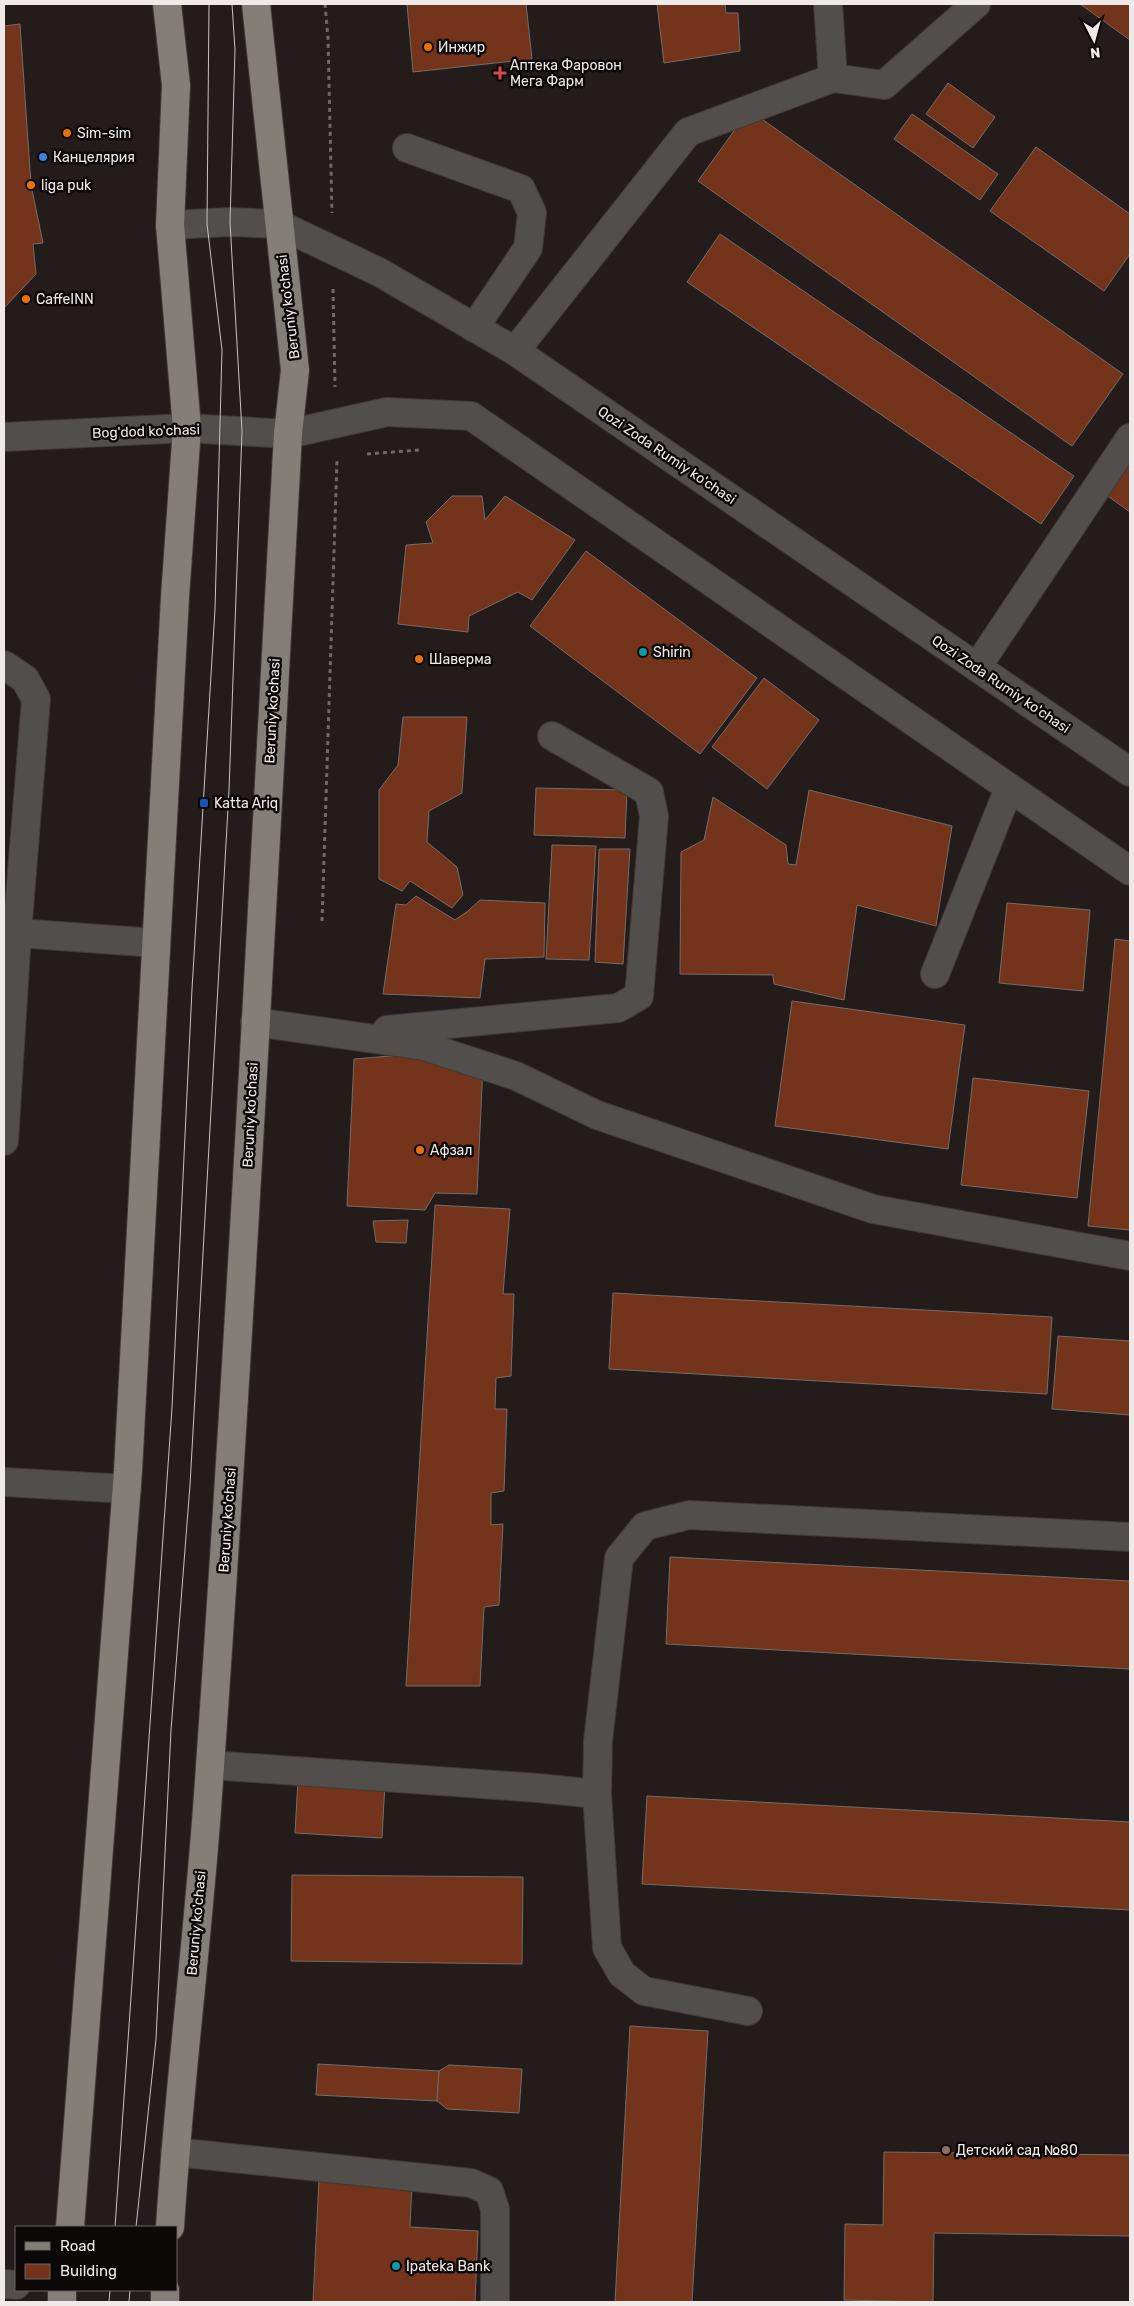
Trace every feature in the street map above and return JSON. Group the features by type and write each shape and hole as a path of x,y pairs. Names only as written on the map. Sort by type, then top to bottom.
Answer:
{"main road":[{"path":"70,2226 126,1489 175,597 187,428 170,225 176,85 167,4"},
{"name":"Beruniy ko'chasi","path":"170,2226 210,1765 238,1351 288,434 295,370 256,4"}],"street":[{"path":"828,4 833,78"},
{"path":"515,351 688,132 833,78 884,84 976,4"},
{"path":"407,148 521,189 532,213 528,248 474,328"},
{"name":"Qozi Zoda Rumiy ko'chasi","path":"170,225 230,222 278,224 379,272 515,351 1130,772"},
{"path":"288,434 387,412 471,416 1130,871"},
{"name":"Bog'dod ko'chasi","path":"4,438 187,428 288,434"},
{"path":"977,668 1130,438"},
{"path":"4,665 25,679 36,699 10,932 4,1140"},
{"path":"343,1034 618,1008 639,996 654,816 649,792 552,736"},
{"path":"935,974 1009,788"},
{"path":"10,932 156,943"},
{"path":"255,1022 424,1046 516,1076 597,1115 873,1210 1130,1256"},
{"path":"4,1482 126,1489"},
{"path":"748,2011 644,1991 622,1974 607,1948 597,1794 598,1741 619,1558 645,1526 689,1514 1130,1536"},
{"path":"210,1765 538,1788 597,1794"},
{"path":"175,2152 471,2183 489,2191 495,2210 496,2302"}],"path":[{"path":"366,454 423,450"},
{"path":"322,921 337,456"}],"building":[{"path":"407,4 526,4 532,59 413,72"},
{"path":"657,4 725,4 726,13 738,13 740,51 664,63"},
{"path":"1080,4 1130,4 1130,40"},
{"path":"20,24 31,185 43,243 33,244 36,274 4,308 4,26"},
{"path":"948,83 995,117 973,148 926,114"},
{"path":"749,110 1123,374 1072,446 698,181"},
{"path":"912,114 998,174 980,200 894,139"},
{"path":"1036,147 1130,214 1130,254 1104,291 990,211"},
{"path":"720,234 1074,476 1041,524 687,282"},
{"path":"1130,458 1130,512 1105,494"},
{"path":"452,496 482,496 485,520 505,496 575,540 532,600 518,592 469,616 468,632 398,624 406,545 433,543 426,522"},
{"name":"Shirin","path":"586,551 757,678 700,754 530,626"},
{"path":"764,678 819,720 767,789 712,747"},
{"path":"403,717 467,717 462,793 429,811 427,842 457,867 463,895 452,908 410,881 402,891 379,879 379,790 398,765"},
{"path":"536,788 627,790 625,838 534,835"},
{"path":"809,790 952,826 936,926 857,905 844,1000 774,984 773,975 680,974 681,852 704,840 713,797 786,845 788,864 796,865"},
{"path":"552,845 596,846 589,960 546,959"},
{"path":"599,849 630,849 623,964 595,962"},
{"path":"416,896 455,920 480,900 545,903 544,957 485,959 480,998 383,994 396,904 406,905"},
{"path":"1007,903 1090,910 1083,991 999,983"},
{"path":"1115,939 1130,941 1130,1230 1088,1226"},
{"path":"792,1001 965,1025 948,1149 775,1126"},
{"path":"414,1054 483,1065 477,1194 435,1193 425,1210 347,1206 354,1059"},
{"path":"973,1078 1089,1091 1077,1198 961,1185"},
{"path":"435,1205 510,1209 503,1294 514,1294 511,1376 496,1378 495,1409 507,1409 504,1491 491,1493 491,1525 503,1524 499,1605 484,1607 480,1686 406,1686"},
{"path":"408,1220 406,1243 376,1242 373,1221"},
{"path":"613,1293 1052,1317 1047,1394 609,1369"},
{"path":"1058,1336 1130,1341 1130,1415 1052,1409"},
{"path":"670,1557 1130,1581 1130,1669 666,1644"},
{"path":"298,1779 385,1783 382,1838 295,1833"},
{"path":"647,1796 1130,1822 1130,1910 642,1884"},
{"path":"292,1875 523,1877 522,1964 291,1961"},
{"path":"630,2026 708,2031 692,2302 615,2302"},
{"path":"318,2064 439,2071 437,2101 316,2095"},
{"path":"449,2065 522,2069 519,2113 447,2109 437,2101 439,2071"},
{"path":"884,2152 1130,2155 1130,2236 934,2233 933,2302 844,2300 845,2224 883,2225"},
{"name":"Ipateka Bank","path":"319,2179 412,2183 410,2227 478,2231 475,2302 313,2302"}],"tram line":[{"path":"115,2226 172,1408 192,989 215,609 222,350 207,224 209,4"},
{"path":"136,2226 156,2039 171,1730 190,1485 229,790 242,431 230,222 235,50 232,4"},
{"path":"109,2302 110,2291"},
{"path":"129,2302 130,2291"}],"place":[{"name":"Инжир","path":"428,47"},
{"name":"Аптека Фаровон Мега Фарм","path":"500,73"},
{"name":"Sim-sim","path":"67,133"},
{"name":"Канцелярия","path":"43,157"},
{"name":"liga puk","path":"31,185"},
{"name":"CaffeINN","path":"26,299"},
{"name":"Shirin","path":"643,652"},
{"name":"Шаверма","path":"419,659"},
{"name":"Katta Ariq","path":"204,803"},
{"name":"Афзал","path":"420,1150"},
{"name":"Детский сад №80","path":"946,2150"},
{"name":"Ipateka Bank","path":"396,2266"}]}
